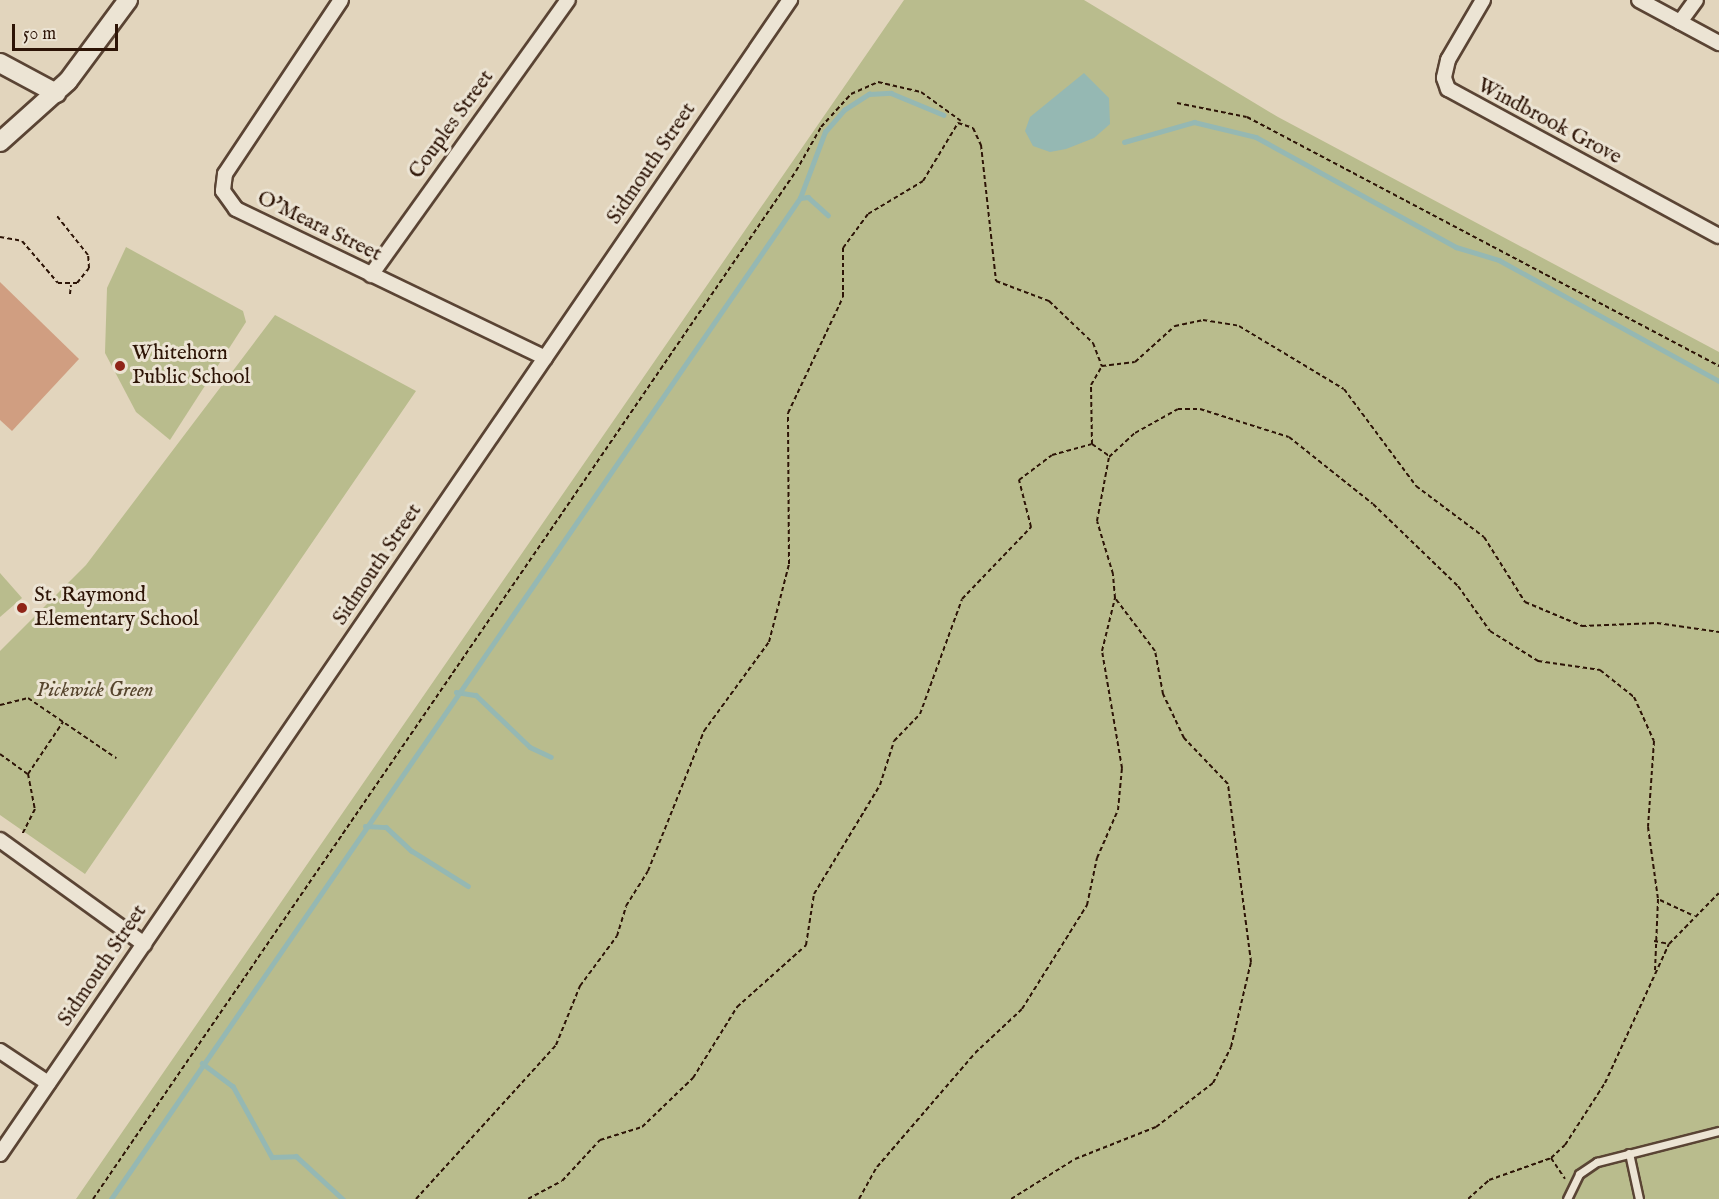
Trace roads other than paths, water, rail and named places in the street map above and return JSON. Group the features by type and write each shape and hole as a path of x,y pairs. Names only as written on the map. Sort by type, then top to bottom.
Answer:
{"street":[{"path":"0,142 56,93 128,0"},
{"name":"O'Meara Street","path":"341,0 225,174 223,191 236,209 545,358"},
{"name":"Couples Street","path":"371,275 568,0"},
{"name":"Sidmouth Street","path":"0,1154 790,0"},
{"name":"Windbrook Grove","path":"1483,0 1448,60 1444,78 1449,89 1719,236"},
{"path":"1639,0 1719,43"},
{"path":"1680,22 1696,0"},
{"path":"0,63 56,93"},
{"path":"0,840 144,944"},
{"path":"0,1052 48,1083"}],"lane":[{"path":"1567,1199 1572,1185 1597,1162 1719,1131"},
{"path":"1629,1153 1639,1199"}],"water":[{"path":"1084,73 1109,98 1110,124 1094,138 1066,149 1050,152 1033,146 1025,131 1030,117"}],"waterway":[{"path":"111,1199 800,198 825,132 844,110 869,94 891,93 944,115"},
{"path":"1124,142 1194,122 1256,137 1456,247 1499,260 1719,381"},
{"path":"800,198 808,197 828,215"},
{"path":"456,692 476,695 530,747 551,757"},
{"path":"365,826 386,827 412,851 468,886"},
{"path":"202,1063 233,1086 272,1157 296,1156 343,1199"}],"place":[{"name":"Whitehorn Public School","path":"120,366"},
{"name":"St. Raymond Elementary School","path":"22,608"}],"park label":[{"name":"Pickwick Green","path":"95,691"}]}
